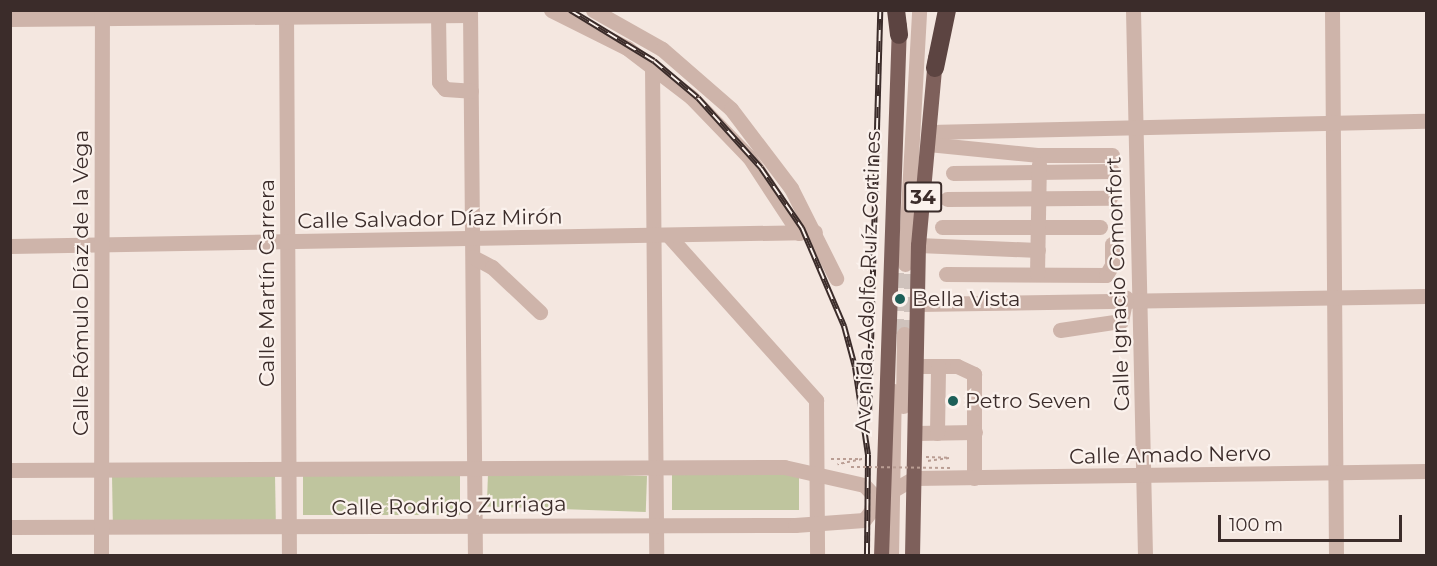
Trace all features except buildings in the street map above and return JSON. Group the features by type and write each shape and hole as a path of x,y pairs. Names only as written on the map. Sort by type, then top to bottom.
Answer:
{"highway":[{"path":"897,10 899,35"},
{"path":"934,68 947,10"}],"main road":[{"name":"Avenida Adolfo Ruíz Cortines","path":"912,555 894,490 914,456 918,245 940,10"},
{"name":"Avenida Adolfo Ruíz Cortines","path":"881,555 894,490 899,35"}],"street":[{"path":"551,10 652,65 735,141 799,233"},
{"path":"593,10 662,49 705,84 756,138 815,232 836,278"},
{"path":"913,10 914,110"},
{"path":"900,264 914,110 919,10"},
{"name":"Calle Ignacio Comonfort","path":"1133,10 1133,298 1144,477 1145,555"},
{"path":"1332,10 1332,297 1336,555"},
{"path":"10,19 102,14 438,15 470,13 476,555"},
{"name":"Calle Rómulo Díaz de la Vega","path":"101,555 102,14"},
{"name":"Calle Martín Carrera","path":"286,14 289,555"},
{"path":"438,15 439,82 445,89 471,91"},
{"path":"652,65 661,235 655,466 656,555"},
{"path":"929,138 1134,126 1426,121"},
{"path":"929,138 1039,155 1112,154"},
{"path":"1037,274 1039,155"},
{"path":"953,173 1039,174 1112,171"},
{"path":"947,199 1110,198"},
{"path":"942,228 1100,226"},
{"name":"Calle Salvador Díaz Mirón","path":"10,246 815,232"},
{"path":"661,235 810,388 818,411 820,467 817,555"},
{"path":"946,274 1106,275 1112,265 1112,244"},
{"path":"918,245 1038,249"},
{"path":"473,257 492,267 540,312"},
{"path":"918,304 1133,298 1426,296"},
{"path":"1060,330 1121,321 1133,298"},
{"path":"891,555 899,334"},
{"path":"916,366 964,367 974,374 974,478"},
{"path":"937,433 938,366"},
{"path":"915,433 975,432"},
{"name":"Calle Rodrigo Zurriaga","path":"10,470 820,467 864,485 894,490"},
{"name":"Calle Amado Nervo","path":"894,490 974,478 1426,471"},
{"path":"894,490 901,555"},
{"name":"Calle Rodrigo Zurriaga","path":"10,527 289,529 656,526 864,520 894,490"}],"path":[{"path":"835,467 950,468 923,461 949,458 914,456"},
{"path":"820,467 862,459 820,467"}],"green space":[{"path":"488,470 647,476 646,512 487,506"},
{"path":"275,474 276,520 113,523 112,477"},
{"path":"672,474 799,474 799,510 672,510"},
{"path":"303,476 460,476 460,515 303,515"}],"tunnel":[{"path":"904,334 905,264"}],"railway":[{"path":"570,10 654,61 698,98 761,168 802,228 844,326 855,367 868,455 867,556"},
{"path":"869,415 880,10"}],"place":[{"name":"Bella Vista","path":"900,299"},
{"name":"Petro Seven","path":"953,401"}]}
